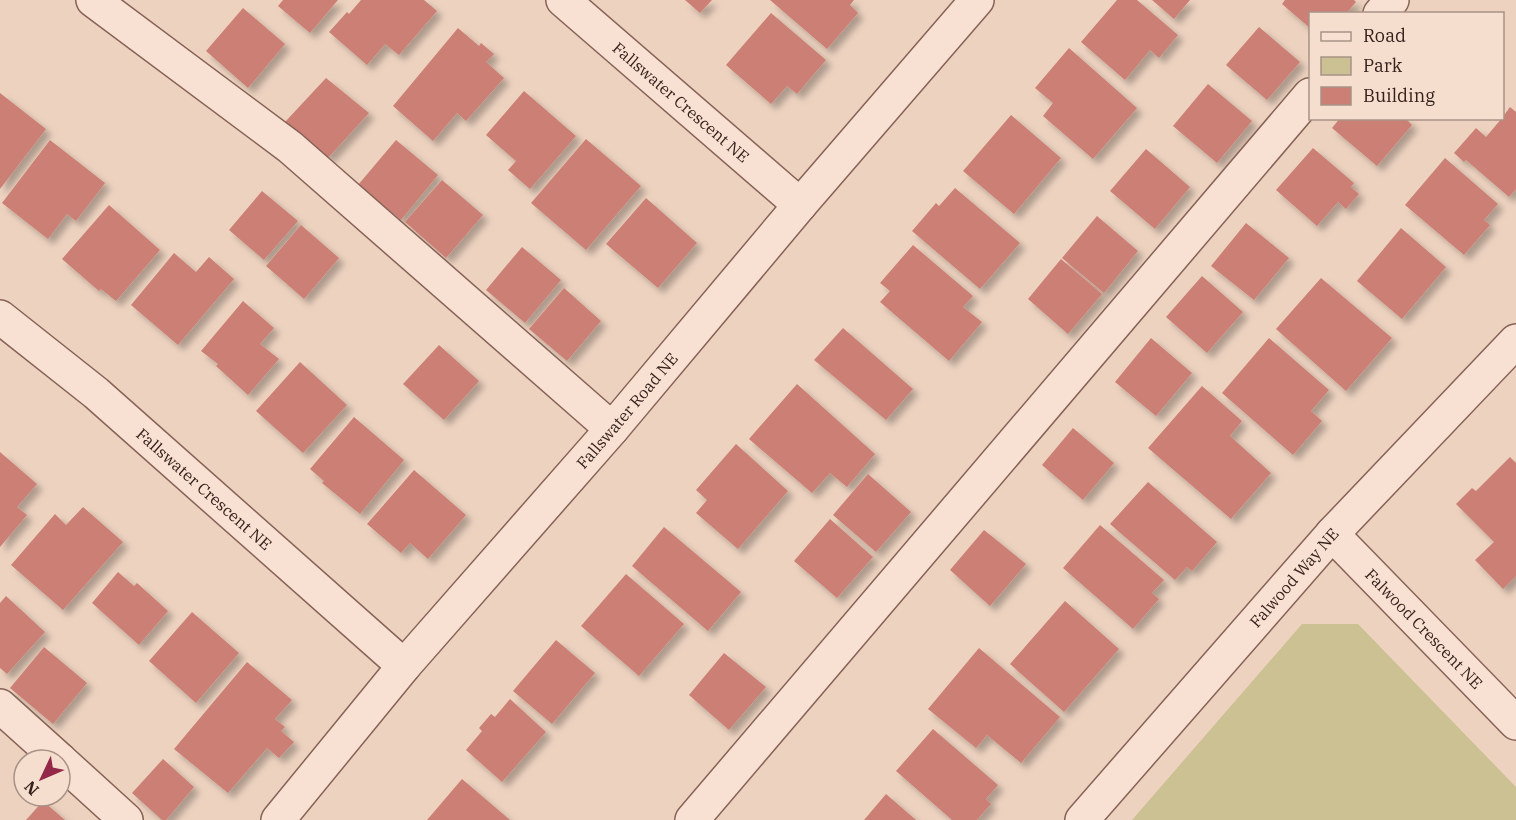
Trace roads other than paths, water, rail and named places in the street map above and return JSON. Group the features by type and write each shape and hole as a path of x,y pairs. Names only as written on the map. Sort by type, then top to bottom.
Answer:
{"street":[{"path":"93,0 290,147 612,429"},
{"name":"Fallswater Road NE","path":"278,820 404,666 612,429 800,205 977,0"},
{"path":"1382,12 1392,0"},
{"name":"Fallswater Crescent NE","path":"569,2 800,205"},
{"path":"692,820 1309,97"},
{"name":"Fallswater Crescent NE","path":"0,317 96,393 404,666"},
{"name":"Falwood Way NE","path":"1082,820 1332,534 1516,341"},
{"name":"Falwood Crescent NE","path":"1332,534 1516,723"},
{"path":"0,706 47,748"},
{"path":"72,771 126,820"}]}
